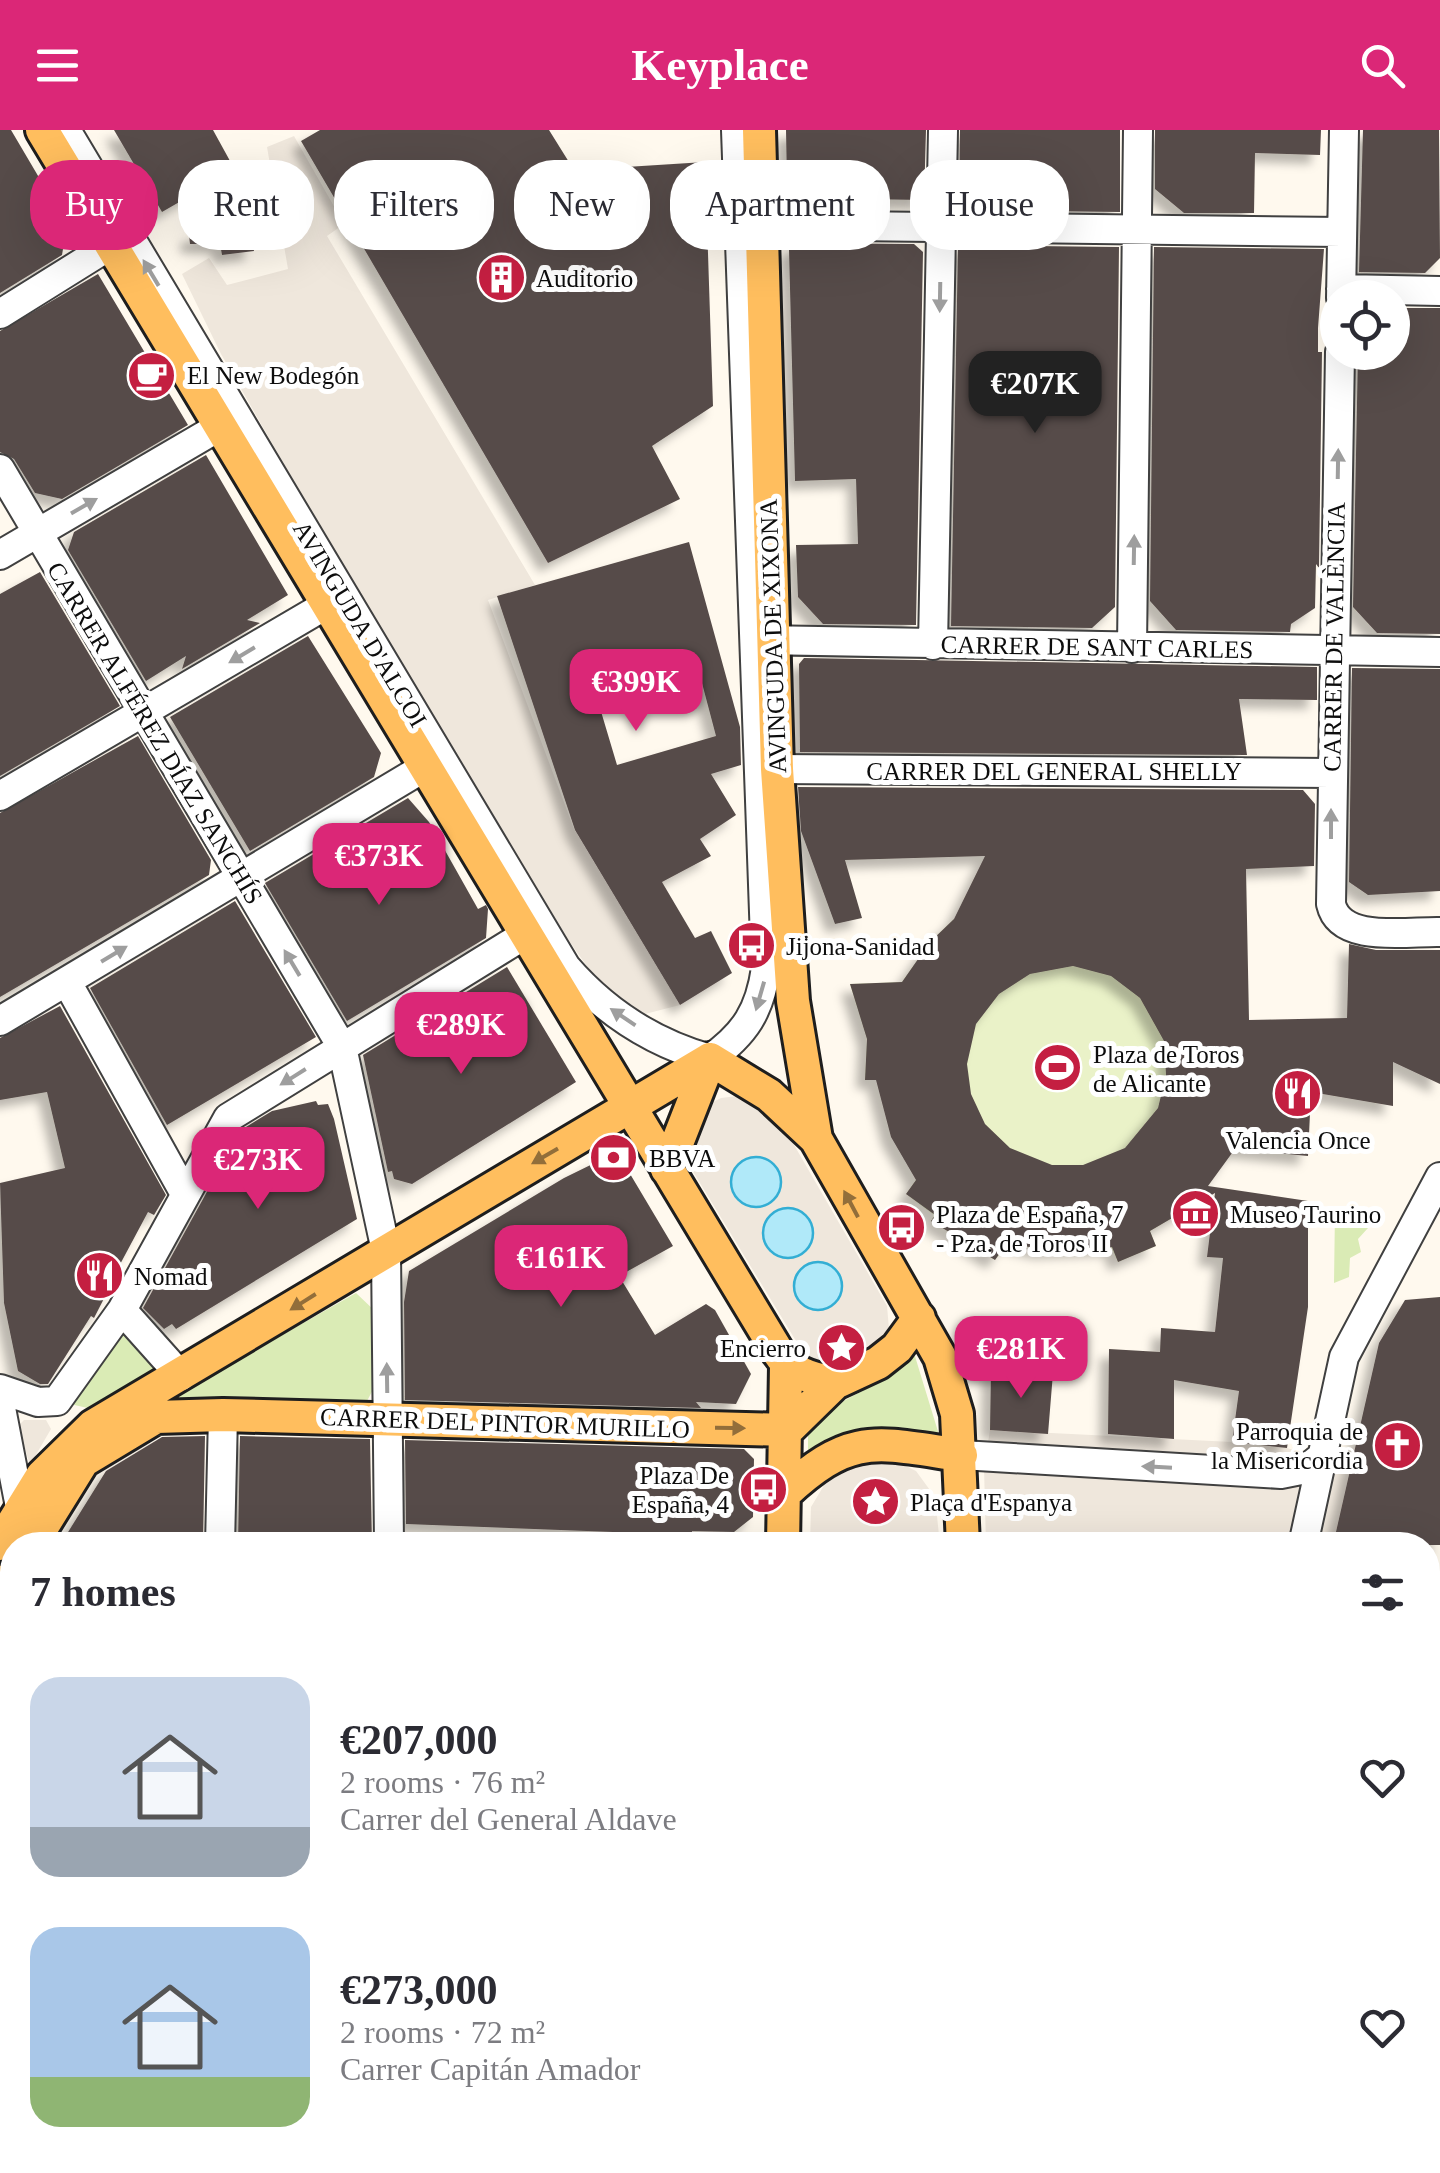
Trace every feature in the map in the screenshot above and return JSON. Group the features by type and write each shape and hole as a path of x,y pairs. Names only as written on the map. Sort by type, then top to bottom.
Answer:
{"main road":[{"name":"AVINGUDA D'ALCOI","path":"42,130 59,160"},
{"name":"AVINGUDA DE XIXONA","path":"759,130 760,160"},
{"name":"AVINGUDA D'ALCOI","path":"112,250 228,422 326,606 432,762 526,934 630,1107"},
{"name":"AVINGUDA DE XIXONA","path":"761,250 764,641 793,1001 816,1140"},
{"path":"710,1060 769,1095 816,1140 940,1357 957,1414 963,1532"},
{"path":"667,1169 710,1060"},
{"path":"6,1532 62,1451 93,1426 710,1060"},
{"path":"697,1094 720,1084 746,1083"},
{"path":"630,1107 786,1366 806,1378 835,1383"},
{"path":"787,1430 835,1383 897,1348 919,1318"},
{"path":"783,1532 786,1366"},
{"name":"CARRER DEL PINTOR MURILLO","path":"39,1532 83,1461 156,1417 223,1415 787,1430"},
{"path":"785,1493 818,1462 868,1444 961,1455"}],"street":[{"name":"AVINGUDA D'ALCOI","path":"66,130 228,422 432,762 566,967 590,994 658,1040 710,1060"},
{"name":"AVINGUDA DE XIXONA","path":"710,1060 740,1038 753,1018 766,968 764,641 736,130"},
{"path":"942,160 943,130"},
{"path":"1132,648 1138,130"},
{"path":"1341,280 1344,130"},
{"path":"1069,228 1342,232"},
{"path":"0,314 103,250"},
{"path":"933,645 941,250"},
{"path":"1410,292 1440,291"},
{"name":"CARRER DE VALÈNCIA","path":"1340,370 1336,650 1330,773 1331,904 1338,920 1356,930 1440,932"},
{"path":"0,555 228,422"},
{"name":"CARRER ALFÉREZ DÍAZ SANCHÍS","path":"0,469 342,1047 386,1251 389,1532"},
{"path":"0,796 326,606"},
{"name":"CARRER DE SANT CARLES","path":"764,641 1440,652"},
{"path":"0,1021 432,762"},
{"name":"CARRER DEL GENERAL SHELLY","path":"777,768 1330,773"},
{"path":"20,1507 0,1407 57,1401 122,1310 228,1118 526,934"},
{"path":"67,982 185,1194"},
{"path":"1306,1532 1349,1345 1432,1206 1440,1176"},
{"path":"122,1310 181,1376"},
{"path":"0,1389 93,1426"},
{"path":"220,1532 223,1415"},
{"path":"961,1455 1293,1474 1320,1458"},
{"path":"1293,1474 1305,1484 1311,1512"}],"green space":[{"name":"Plaza de Toros de Alicante","path":"1130,891 1205,1189 1179,1214 1150,1231 1156,1246 1118,1262 1111,1247 1042,1250 1009,1243 995,1260 931,1221 934,1215 906,1194 918,1177 882,1080 865,1080 867,1039 850,984 902,982 930,942 954,919"},
{"path":"1335,1210 1368,1210 1368,1228 1358,1239 1361,1252 1350,1258 1349,1277 1334,1283"},
{"path":"356,1293 376,1312 376,1384 367,1401 179,1401 178,1394"},
{"path":"118,1317 168,1369 92,1409 57,1401"},
{"path":"908,1352 914,1353 940,1438 808,1457 808,1425 813,1418 869,1387"}],"shaded area":[{"path":"294,136 308,160 269,160 267,147"},
{"path":"314,171 334,206 334,231 327,236 334,250 535,585 488,600 574,829 680,1005 645,1014 610,999 567,938 355,588 221,354 182,274 209,258 227,285 288,269 285,250 314,250"},
{"path":"746,1095 786,1131 887,1306 889,1329 879,1348 831,1368 810,1364 689,1165 685,1145 699,1109 721,1098"},
{"path":"24,1420 46,1420 51,1429 30,1465 18,1426"},
{"path":"990,1430 1232,1442 1287,1448 1351,1467 1336,1532 986,1532 984,1467"},
{"name":"Plaça d'Espanya","path":"856,1460 896,1461 916,1471 935,1497 939,1532 810,1532 811,1507 826,1482"}],"water":[{"path":"756,1157 773,1165 781,1182 773,1199 756,1207 739,1199 731,1182 739,1165"},
{"path":"788,1208 805,1216 813,1233 805,1250 788,1258 771,1250 763,1233 771,1216"},
{"path":"818,1262 835,1269 842,1286 835,1303 818,1310 801,1303 794,1286 801,1269"}],"building":[{"path":"0,130 11,130 30,162 30,250 63,250 62,255 0,293"},
{"path":"114,130 213,130 230,160 178,160 178,203 162,212 158,205 158,160 132,160"},
{"path":"320,130 549,130 568,160 514,160 514,250 650,250 650,165 670,164 670,250 708,250 713,406 652,446 680,499 548,563 365,250 494,250 494,160 334,160 334,197 301,141"},
{"path":"786,130 926,130 925,160 910,160 910,200 890,199 890,160 787,160"},
{"path":"960,130 1120,130 1120,212 1069,211 1069,160 960,160"},
{"path":"1155,130 1321,130 1320,155 1255,153 1254,213 1184,213 1155,189"},
{"path":"1363,130 1439,130 1440,258 1425,273 1359,272"},
{"path":"890,244 910,244 910,250 923,252 916,625 823,624 798,597 796,545 858,544 856,479 795,481 789,250 890,250"},
{"path":"1119,247 1115,607 1092,628 951,626 958,250"},
{"path":"1154,247 1324,249 1318,328 1322,370 1315,608 1291,624 1290,632 1176,630 1150,601"},
{"path":"221,250 254,251 222,255"},
{"path":"98,274 188,425 62,499 35,493 14,459 0,452 0,331"},
{"path":"1410,308 1440,308 1440,634 1377,633 1353,607 1358,370 1410,370"},
{"path":"206,455 288,595 247,620 260,623 182,669 186,656 146,681 68,550 74,532"},
{"path":"689,542 740,727 741,765 711,774 736,815 700,839 711,856 662,882 695,938 711,931 732,973 680,1005 575,830 497,596","holes":["698,668 716,736 617,765 597,698"]},
{"path":"40,572 120,706 0,776 0,594"},
{"path":"308,636 381,753 374,777 250,851 170,717"},
{"path":"804,658 1317,667 1317,700 1239,699 1247,755 800,752 799,664"},
{"path":"1352,668 1440,669 1440,891 1368,895 1349,882"},
{"path":"138,736 211,860 209,875 0,997 0,813"},
{"path":"798,787 1303,790 1315,804 1314,866 1246,869 1249,1020 1347,1018 1349,944 1376,950 1440,950 1440,1084 1393,1062 1393,1106 1311,1092 1308,1156 1235,1149 1208,1186 1308,1201 1308,1307 1287,1448 1232,1442 1239,1391 1174,1380 1174,1439 1108,1434 1109,1349 1160,1352 1161,1328 1215,1332 1223,1258 1207,1257 1215,1193 1150,1231 1156,1246 1118,1262 1112,1247 1042,1250 1008,1242 995,1260 931,1221 935,1215 906,1194 916,1180 891,1137 876,1080 865,1080 867,1039 850,984 902,982 930,942 954,919 985,856 845,860 862,918 835,924 801,831","holes":["1073,966 1111,976 1140,998 1164,1041 1166,1075 1158,1108 1125,1148 1083,1165 1052,1165 1010,1148 985,1124 971,1094 967,1064 976,1024 999,994 1030,974"]},
{"path":"408,798 429,822 478,909 486,905 486,938 347,1021 265,883"},
{"path":"235,901 316,1037 167,1125 90,988"},
{"path":"507,967 576,1082 412,1184 394,1179 392,1171 388,1172 363,1055"},
{"path":"60,1006 166,1195 154,1215 148,1212 117,1270 122,1273 116,1284 113,1281 94,1318 91,1316 48,1384 40,1384 18,1371 4,1303 0,1183 65,1168 47,1092 0,1100 0,1038"},
{"path":"316,1101 318,1105 328,1104 334,1119 357,1219 176,1329 172,1324 164,1329 143,1308 241,1130 272,1111"},
{"path":"617,1152 673,1246 619,1276 655,1335 706,1304 715,1310 751,1374 736,1404 696,1402 701,1408 405,1400 404,1302 409,1271 564,1178"},
{"path":"1440,1297 1440,1532 1336,1532 1379,1343 1405,1300"},
{"path":"991,1369 1053,1373 1048,1434 990,1430"},
{"path":"205,1436 203,1532 68,1532 106,1471 162,1437"},
{"path":"240,1436 370,1439 372,1532 238,1532"},
{"path":"405,1440 744,1449 754,1459 753,1517 734,1532 406,1524"}],"place":[{"name":"Auditorio","path":"501,278"},
{"name":"El New Bodegón","path":"152,375"},
{"name":"Jijona-Sanidad","path":"751,946"},
{"name":"Plaza de Toros de Alicante","path":"1058,1068"},
{"name":"Valencia Once","path":"1298,1094"},
{"name":"BBVA","path":"614,1158"},
{"name":"Museo Taurino","path":"1195,1214"},
{"name":"Plaza de España, 7 - Pza. de Toros II","path":"901,1228"},
{"name":"Nomad","path":"99,1276"},
{"name":"Encierro","path":"841,1348"},
{"name":"Parroquia de la Misericordia","path":"1398,1445"},
{"name":"Plaza De España, 4","path":"764,1489"},
{"name":"Plaça d'Espanya","path":"875,1502"}]}
